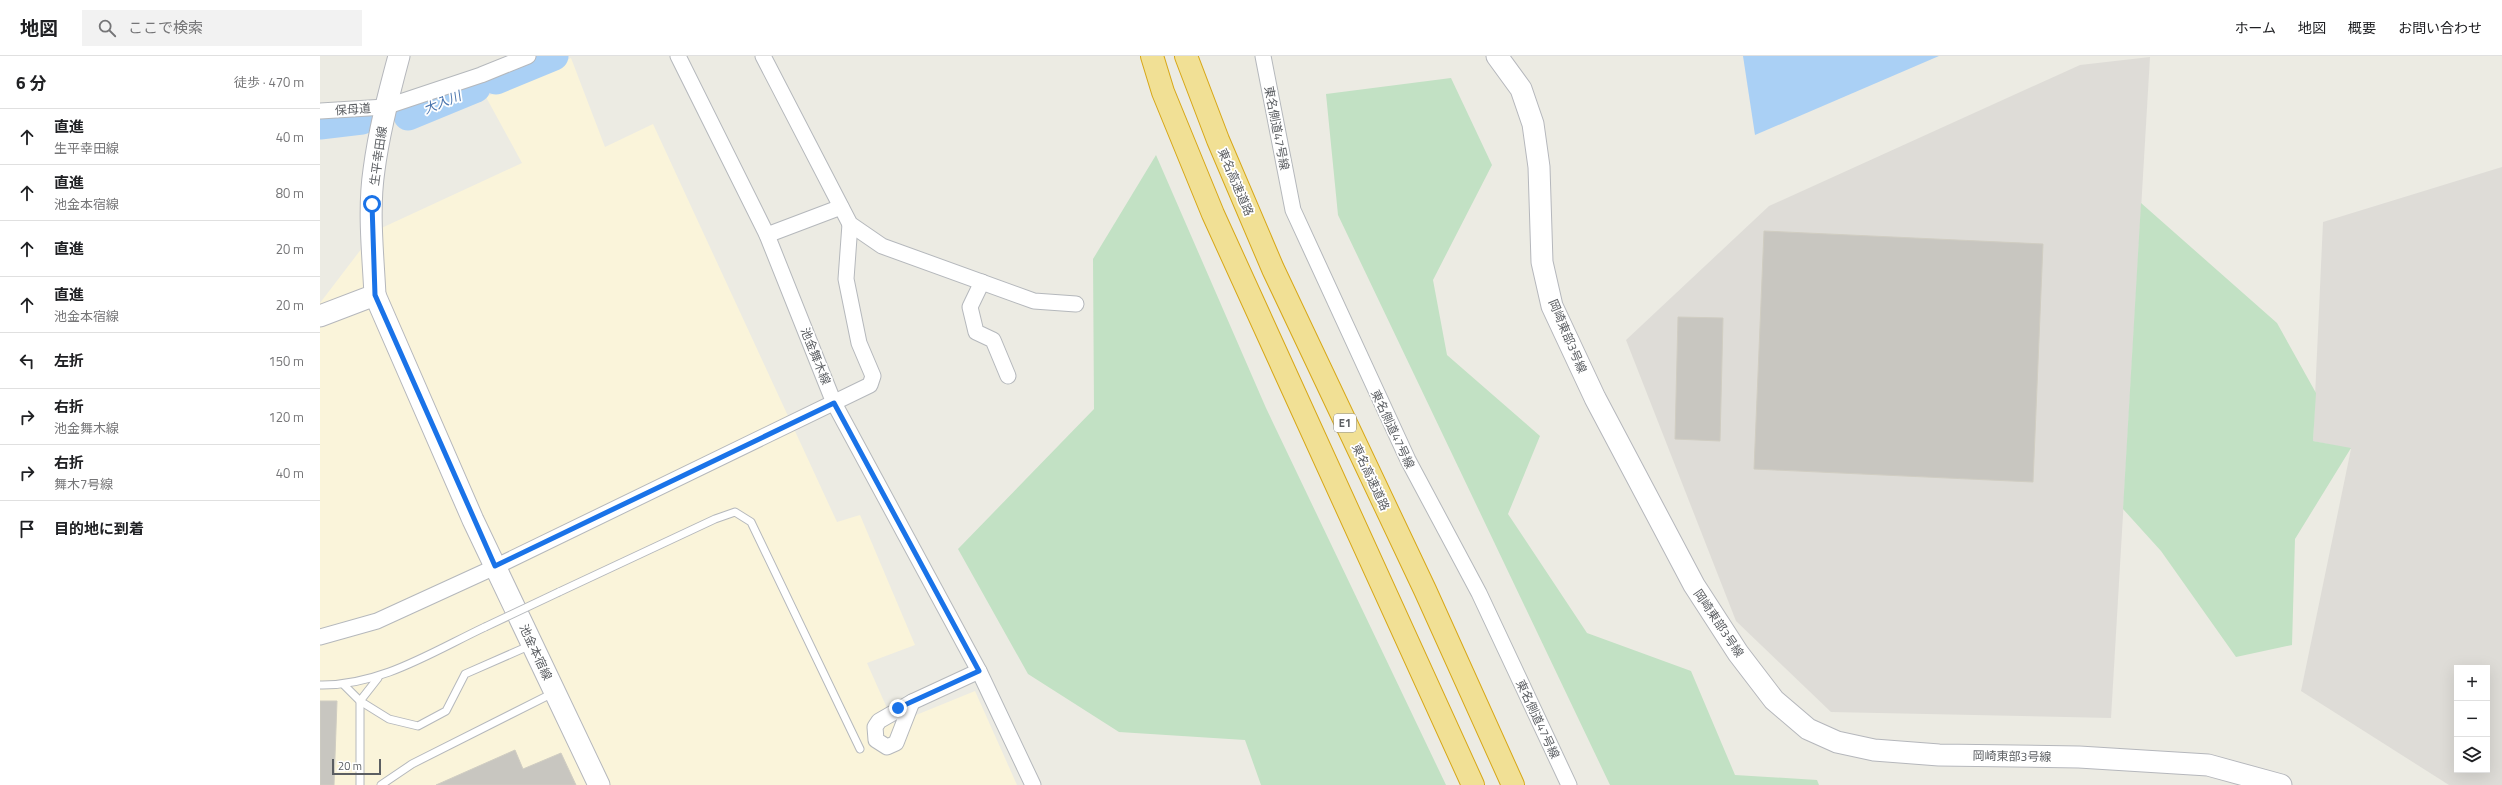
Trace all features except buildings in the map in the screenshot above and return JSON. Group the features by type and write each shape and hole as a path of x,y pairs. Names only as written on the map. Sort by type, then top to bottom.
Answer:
{"highway":[{"path":"1152,56 1163,92 1213,214 1473,785"},
{"name":"東名高速道路","path":"1186,56 1218,140 1273,269 1425,590 1513,785"}],"street":[{"name":"生平幸田線","path":"375,295 372,204 374,170 385,107 399,56"},
{"name":"保母道","path":"320,111 385,107 481,75 528,56"},
{"name":"池金舞木線","path":"678,56 767,235 834,403 979,671 1033,785"},
{"path":"762,56 850,224 882,246 1034,302 1076,304"},
{"name":"東名側道47号線","path":"1263,56 1293,210 1408,460 1479,593 1569,785"},
{"name":"岡崎東部3号線","path":"1498,56 1521,89 1533,124 1539,167 1542,262 1552,306 1595,398 1694,585 1738,653 1774,700 1808,729 1837,742 1874,750 1939,755 2079,757 2208,765 2280,785"},
{"path":"767,235 841,207"},
{"path":"320,637 377,621 495,566 834,403 870,384 873,376 859,343 846,279 850,224"},
{"path":"982,282 970,307 976,332 993,340 1008,376"},
{"path":"320,316 375,295"},
{"name":"池金本宿線","path":"375,295 473,520 599,785"},
{"path":"912,702 979,671"}],"lane":[{"path":"320,685 344,685 378,678 715,519 735,512 751,522 860,749"},
{"path":"344,685 360,701 389,719 418,726 446,710 465,674 532,644"},
{"path":"360,785 360,701 378,678"},
{"path":"381,785 412,764 555,692"}],"shaded area":[{"path":"2150,57 2111,718 1831,712 1736,621 1626,340 1769,206 2080,65"},
{"path":"571,58 605,147 653,124 837,522 860,515 915,645 867,663 894,724 975,691 1017,785 320,785 320,303 375,231 522,163 486,97"},
{"path":"2502,167 2502,785 2449,785 2301,691 2351,449 2313,441 2323,222"}],"green space":[{"path":"1451,78 1492,165 1433,280 1447,355 1540,436 1508,514 1587,633 1691,671 1735,775 1817,780 1819,785 1610,785 1338,215 1326,94"},
{"path":"1156,155 1266,408 1446,785 1261,785 1245,740 1119,732 1028,674 958,549 1094,409 1093,259"},
{"path":"2141,203 2277,323 2316,393 2313,441 2351,448 2295,539 2292,645 2236,657 2161,551 2123,509"}],"water":[{"path":"1743,56 1939,56 1755,135"}],"waterway":[{"name":"大入川","path":"496,80 554,56"},
{"name":"大入川","path":"408,116 476,88"},
{"name":"大入川","path":"320,125 362,120"}],"route":[{"path":"372,204 372,245 375,295 473,520 495,566 834,403 979,671 898,708"}]}
